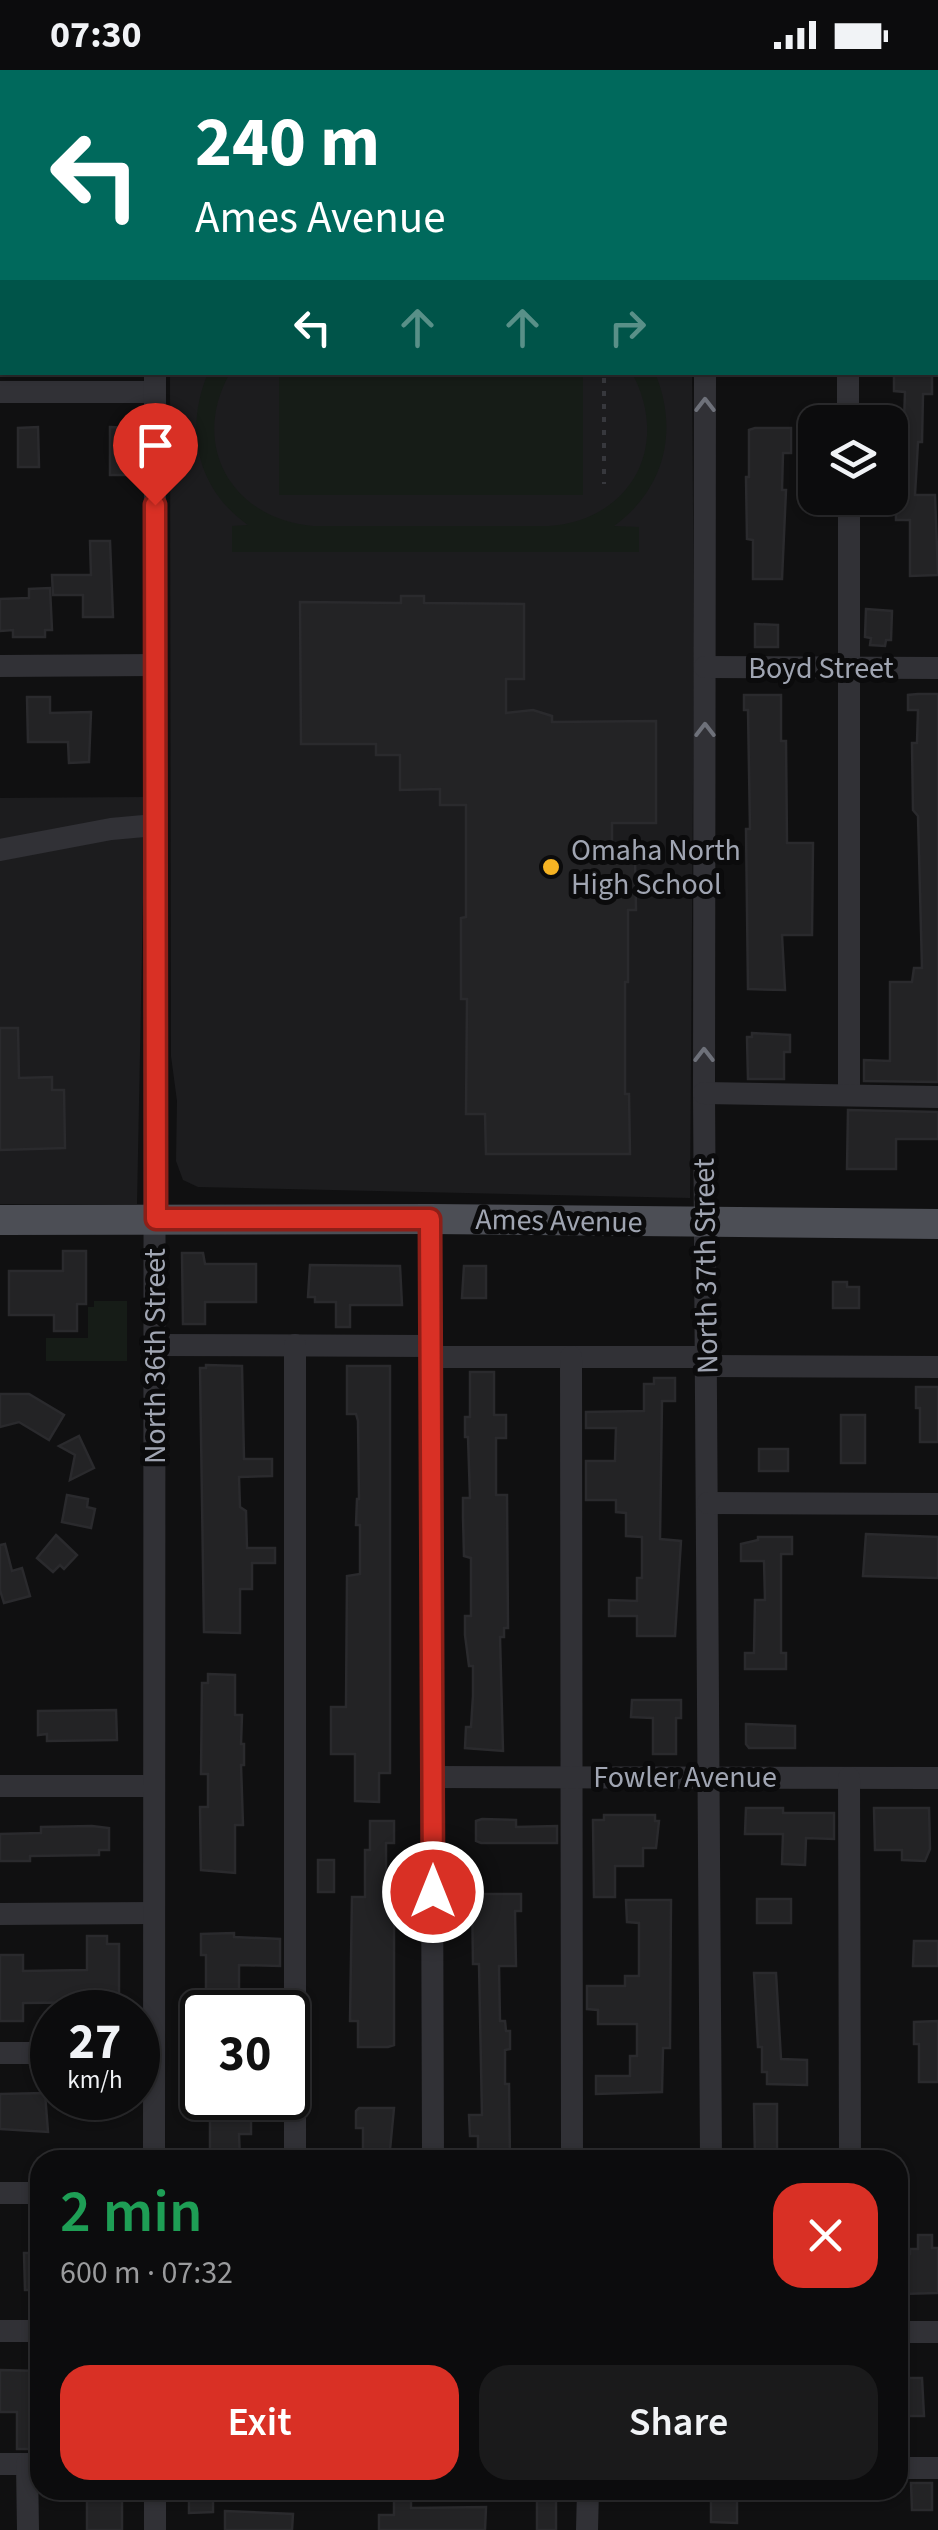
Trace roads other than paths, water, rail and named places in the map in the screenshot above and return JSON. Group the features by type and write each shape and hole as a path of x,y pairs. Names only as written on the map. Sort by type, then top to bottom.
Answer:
{"main road":[{"name":"Ames Avenue","path":"0,1220 938,1224"}],"street":[{"name":"North 37th Street","path":"704,375 711,2150"},
{"path":"848,375 848,405"},
{"path":"0,392 155,382"},
{"name":"North 36th Street","path":"150,1990 154,1913 155,382"},
{"path":"848,515 849,1094"},
{"path":"0,666 156,665"},
{"name":"Boyd Street","path":"704,667 938,668"},
{"path":"0,850 111,829 155,825"},
{"path":"704,1093 938,1097"},
{"path":"430,1219 433,2150"},
{"path":"155,1345 295,1345 706,1362 938,1366"},
{"path":"295,1345 296,2150"},
{"path":"572,1357 572,2150"},
{"path":"708,1503 938,1504"},
{"name":"Fowler Avenue","path":"433,1776 938,1778"},
{"path":"848,1778 850,2150"},
{"path":"0,1786 153,1786"},
{"path":"0,1914 154,1913"},
{"path":"0,2054 30,2053"},
{"name":"North 36th Street","path":"151,2120 153,2150"},
{"path":"0,2193 30,2193"},
{"path":"0,2331 30,2331"},
{"path":"908,2332 938,2332"},
{"path":"0,2464 30,2464"},
{"path":"908,2468 938,2468"},
{"path":"28,2530 31,2500"},
{"path":"154,2500 155,2530"},
{"path":"588,2500 588,2530"}],"place":[{"name":"Omaha North High School","path":"551,867"}]}
